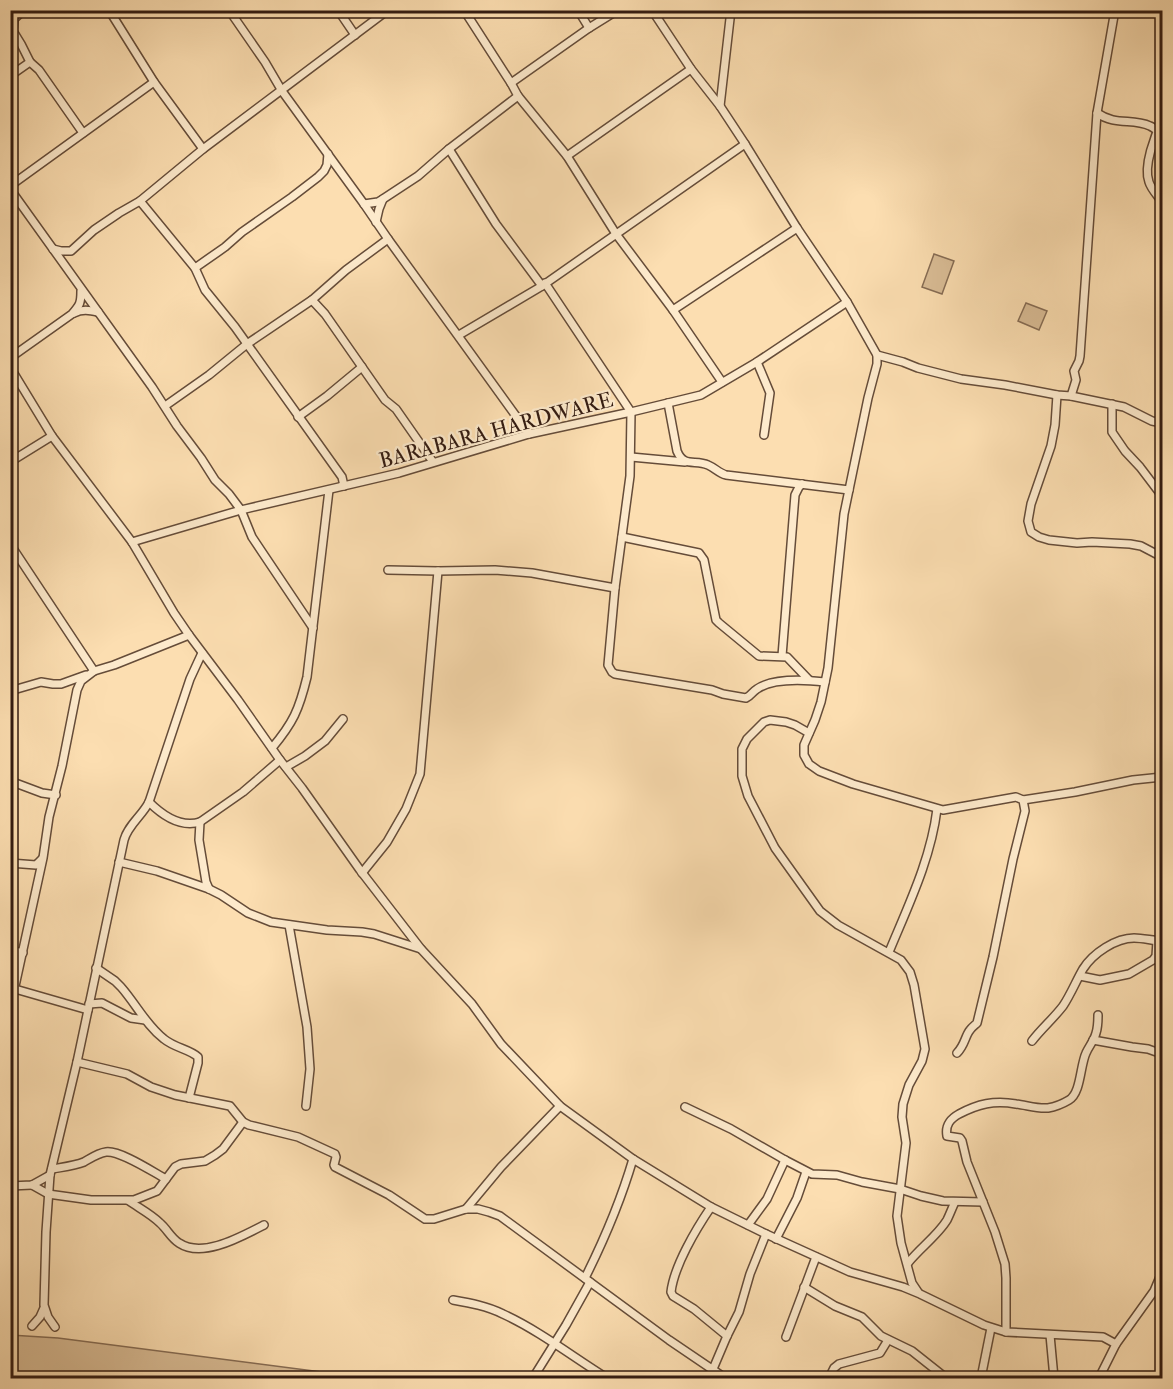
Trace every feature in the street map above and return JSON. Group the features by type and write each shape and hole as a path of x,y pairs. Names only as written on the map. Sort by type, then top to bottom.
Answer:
{"street":[{"path":"24,10 12,24 13,31 30,62 39,70 83,134"},
{"path":"109,10 153,82 203,149"},
{"path":"229,10 282,91 529,434"},
{"path":"338,10 355,35"},
{"path":"67,269 71,251 94,230 140,201 203,149 388,10"},
{"path":"464,10 518,96 567,156 616,234 673,310 722,382"},
{"path":"578,10 589,28"},
{"path":"511,83 618,10"},
{"path":"652,10 745,144 797,228 847,302 877,355 877,364 844,514 830,654 825,682 821,702 804,745 804,755 809,764 819,771 853,784 937,809 951,810 1016,797 1023,800 1162,777"},
{"path":"720,106 731,10"},
{"path":"1071,396 1076,380 1074,371 1080,356 1097,113 1115,10"},
{"path":"10,76 30,62"},
{"path":"567,156 691,69"},
{"path":"153,82 10,188 215,480 241,510 252,537 313,628"},
{"path":"364,204 378,202 417,176 518,96"},
{"path":"1097,113 1111,120 1147,125 1160,133"},
{"path":"1162,121 1160,133 1152,148 1148,175 1149,182 1162,202"},
{"path":"459,335 544,284 745,144"},
{"path":"449,149 496,224 544,284 631,412 629,486 615,588 608,665 612,672 746,698 760,687 789,680 825,682"},
{"path":"195,268 324,171 328,154"},
{"path":"324,171 341,172"},
{"path":"376,222 383,199"},
{"path":"140,201 195,268 205,290 247,344 342,477 344,482 342,486"},
{"path":"673,310 797,228"},
{"path":"165,406 209,375 247,344 312,300 346,270 388,239"},
{"path":"53,249 71,251"},
{"path":"72,314 81,302 81,290"},
{"path":"312,300 325,314 385,400 396,409 433,462"},
{"name":"BARABARA HARDWARE","path":"132,542 241,510 399,473 529,434 701,394 757,362 847,302"},
{"path":"10,358 79,310 98,312"},
{"path":"877,355 962,379 1112,404 1162,423"},
{"path":"757,362 770,393 764,435"},
{"path":"10,367 52,435 132,542 189,635 362,873 421,949 472,1004 501,1044 560,1106 633,1159 711,1207 850,1272 903,1287 991,1328 1006,1332 1102,1337 1116,1344"},
{"path":"298,417 362,367"},
{"path":"1057,395 1051,446 1031,504 1028,521 1031,532 1049,540 1141,546 1162,557"},
{"path":"669,403 677,451 679,456 687,462"},
{"path":"1112,404 1112,432 1162,496"},
{"path":"10,462 52,435"},
{"path":"631,457 706,464 726,475 849,490"},
{"path":"782,656 795,495 796,490 802,484"},
{"path":"272,748 292,723 299,708 307,677 329,490"},
{"path":"622,537 702,555 716,620 759,656 782,656 789,659 809,680"},
{"path":"10,544 91,673"},
{"path":"388,570 495,570 532,573 615,588"},
{"path":"362,873 387,842 406,809 420,774 438,571"},
{"path":"10,691 41,682 61,684 189,635"},
{"path":"32,1326 40,1317 44,1305 48,1194 51,1172 77,1062 125,834 149,802 190,679 202,653"},
{"path":"10,1009 77,690 81,681 91,673"},
{"path":"286,767 325,741 344,718"},
{"path":"809,733 793,724 770,720 764,722 747,739 742,749 742,776 748,796 775,848 820,912 838,925 889,952 901,960 910,972 925,1045 922,1061 909,1085 903,1104 902,1117 906,1143 897,1216 912,1283 920,1294"},
{"path":"149,802 169,818 194,824 243,792 280,760"},
{"path":"10,781 42,793 56,795"},
{"path":"957,1053 963,1047 969,1031 977,1023 1025,810 1023,800"},
{"path":"889,952 930,847 937,809"},
{"path":"200,822 200,840 209,889"},
{"path":"10,863 36,865 43,858"},
{"path":"119,862 166,874 209,889 254,916 271,922 368,933 421,949"},
{"path":"289,925 308,1033 310,1069 306,1106"},
{"path":"1032,1041 1038,1032 1050,1023 1064,1004 1083,969 1093,957 1119,941 1136,938 1160,941 1153,960 1129,974 1100,980 1080,976"},
{"path":"10,950 22,953"},
{"path":"96,968 121,987 156,1033 173,1046 194,1053 198,1057 189,1098"},
{"path":"15,989 88,1007 102,1003 130,1018 145,1020"},
{"path":"1006,1332 1006,1269 996,1232 967,1161 962,1141 960,1138 947,1136 948,1123 952,1118 972,1107 985,1103 1015,1103 1048,1108 1071,1099 1076,1094 1086,1051 1096,1034 1098,1015"},
{"path":"1094,1040 1148,1049 1162,1054"},
{"path":"77,1062 127,1074 151,1087 230,1107 243,1122 298,1137 334,1153 336,1155 335,1167 389,1195 425,1219 434,1219 466,1209 478,1209 500,1216 682,1350 725,1378"},
{"path":"466,1209 501,1167 560,1106"},
{"path":"685,1107 731,1129 812,1174 837,1175 955,1202 983,1202"},
{"path":"32,1185 48,1194 91,1200 140,1199 157,1191 175,1167 205,1161 220,1152 243,1122"},
{"path":"10,1186 32,1185 51,1172 111,1152 122,1155 166,1179"},
{"path":"533,1378 566,1325 588,1280 623,1192 633,1159"},
{"path":"748,1225 767,1199 785,1160"},
{"path":"776,1239 797,1198 806,1172"},
{"path":"129,1201 152,1216 181,1245 188,1247 207,1247 228,1243 264,1225"},
{"path":"908,1263 943,1226 955,1202"},
{"path":"711,1207 689,1243 671,1293 727,1336"},
{"path":"713,1370 739,1312 750,1274 766,1234"},
{"path":"786,1337 816,1257"},
{"path":"1099,1378 1116,1344 1154,1291 1162,1272"},
{"path":"804,1287 835,1306 862,1317 875,1331 912,1351 946,1378"},
{"path":"453,1300 481,1305 503,1313 555,1343 607,1378"},
{"path":"44,1305 55,1327"},
{"path":"981,1378 991,1328"},
{"path":"1050,1335 1054,1378"},
{"path":"830,1378 834,1368 839,1364 880,1353 888,1340"}],"shaded area":[{"path":"934,254 954,261 942,294 922,287"},
{"path":"1026,303 1047,311 1039,330 1018,321"},
{"path":"10,1335 58,1338 368,1378 11,1378"}]}
